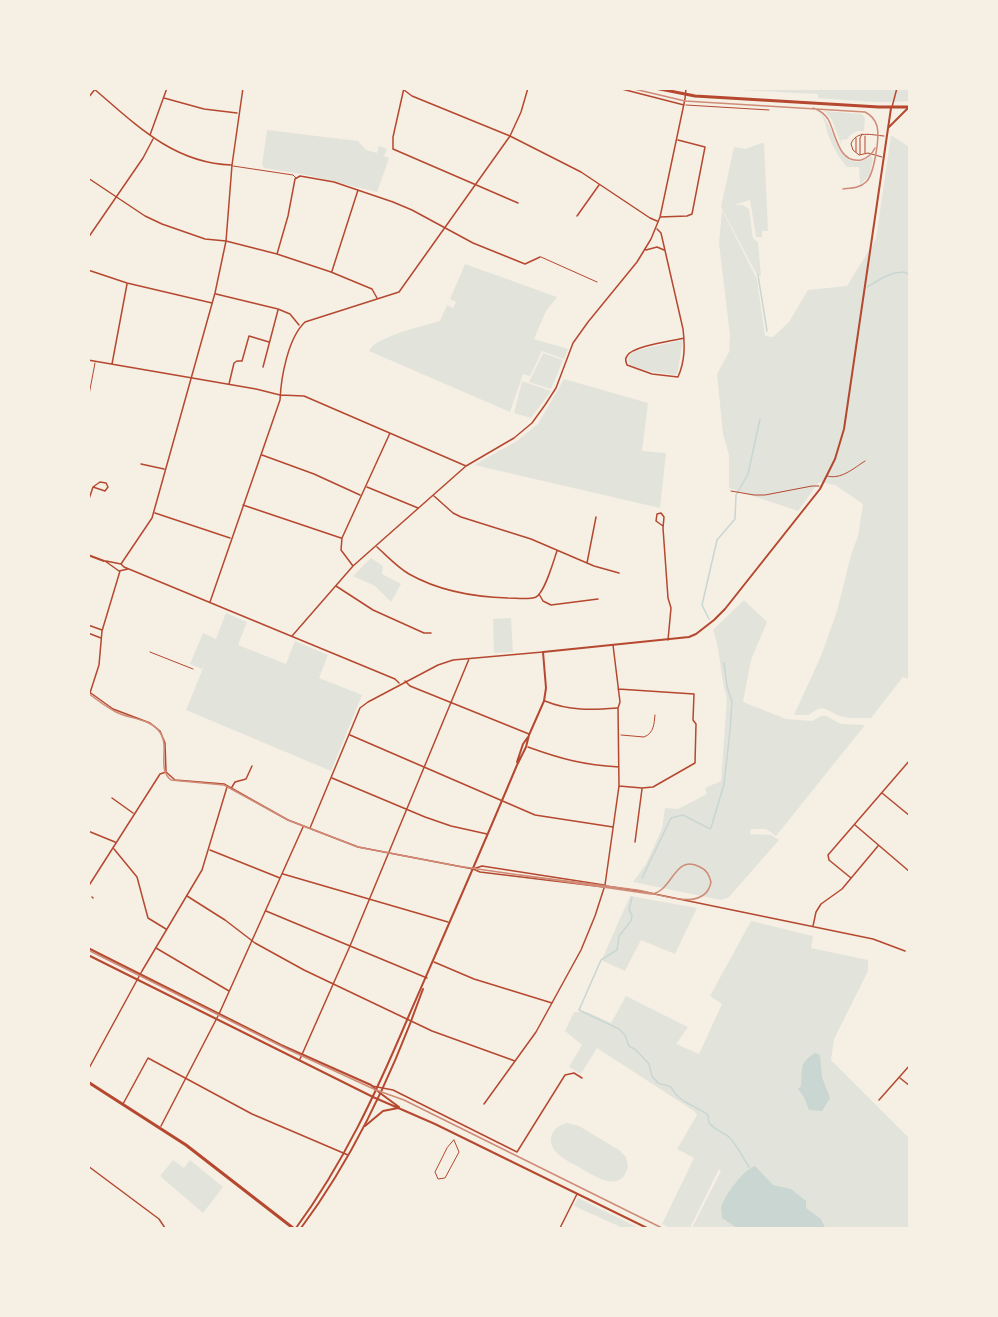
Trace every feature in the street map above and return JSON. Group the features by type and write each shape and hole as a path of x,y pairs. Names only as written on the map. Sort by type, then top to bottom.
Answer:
{"main road":[{"path":"655,88 685,95 891,108 909,107"},
{"path":"887,129 893,120 909,107"},
{"path":"301,1228 363,1128 380,1093 487,834 527,746 544,700 546,688 543,652 668,640 696,634 714,620 821,487 827,476 844,429 891,108"},
{"path":"88,555 104,561"},
{"path":"517,765 523,744 530,735"},
{"path":"88,948 219,1014 373,1097 401,1108 647,1228"},
{"path":"88,955 301,1058 371,1085 401,1108"},
{"path":"88,1082 160,1128 295,1228 347,1155 409,1021"},
{"path":"363,1128 383,1111 401,1108"}],"street":[{"path":"149,135 167,88"},
{"path":"88,699 99,665 102,631 120,567 154,513 213,303 226,241 232,165 243,88"},
{"path":"210,602 280,395 292,339 300,326 305,322 399,292 510,136 521,112 528,88"},
{"path":"618,88 684,105"},
{"path":"292,636 353,566 466,466 514,438 532,423 556,388 573,344 645,251 656,228 677,140 686,88"},
{"path":"891,108 897,88"},
{"path":"88,98 94,89 153,139 193,160 212,165 232,165"},
{"path":"518,203 393,149 393,137 404,89 412,96 510,136 581,172 658,221"},
{"path":"164,98 204,109 238,113"},
{"path":"88,238 117,198 153,139"},
{"path":"660,217 692,214 705,147 677,140"},
{"path":"277,254 296,177 300,176 323,179 359,189 412,210 473,243 525,264 540,257"},
{"path":"88,178 145,216 162,224 205,239 226,241 277,254 331,272 372,289 378,299"},
{"path":"577,216 600,184"},
{"path":"331,272 359,189"},
{"path":"656,228 661,233 684,339 683,361 678,376 652,374 627,365 627,355 634,350 684,339"},
{"path":"645,251 657,247 665,251"},
{"path":"88,270 127,283 213,303"},
{"path":"112,364 127,283"},
{"path":"215,293 278,309 290,314 300,326"},
{"path":"263,368 278,309"},
{"path":"229,385 234,363 237,360 242,361 249,336 269,342"},
{"path":"88,360 280,395 315,399 466,466"},
{"path":"353,566 342,553 342,538 390,433"},
{"path":"261,454 314,474 361,496"},
{"path":"141,464 165,469"},
{"path":"366,486 419,508"},
{"path":"88,502 93,488"},
{"path":"433,496 461,517 531,539 586,563 619,573"},
{"path":"243,505 342,538"},
{"path":"154,513 231,538"},
{"path":"586,563 596,517"},
{"path":"663,526 668,598 671,608 668,640"},
{"path":"376,546 408,573 459,593 508,598 534,598 539,594 557,551"},
{"path":"104,561 129,569 292,636 394,679 399,684"},
{"path":"335,585 373,610 424,633 430,633"},
{"path":"539,594 543,601 551,605 598,599"},
{"path":"88,625 102,631"},
{"path":"88,633 101,638"},
{"path":"484,1104 536,1032 581,950 605,886 620,768 618,708 620,702 613,645"},
{"path":"310,829 360,708 399,684 453,660 543,652"},
{"path":"301,1058 469,659"},
{"path":"405,681 410,686 451,704 530,735"},
{"path":"617,689 694,694 695,763 653,787 619,786"},
{"path":"90,692 113,710 150,723 160,731 165,743 166,772 175,780 228,786 277,814 358,847 480,872 605,886"},
{"path":"544,700 569,709 618,708"},
{"path":"350,734 536,815 614,827"},
{"path":"527,746 584,765 620,768"},
{"path":"850,878 828,858 909,760"},
{"path":"231,788 235,782 246,779 252,766"},
{"path":"88,887 160,774 166,772"},
{"path":"332,778 444,824 487,834"},
{"path":"88,1070 140,975 202,870 228,786"},
{"path":"635,842 642,788"},
{"path":"882,792 909,816"},
{"path":"112,798 134,814"},
{"path":"854,825 909,872"},
{"path":"160,1128 230,991 303,826"},
{"path":"88,831 116,842"},
{"path":"813,927 816,912 821,904 838,892 878,846"},
{"path":"113,848 137,876 148,918 167,930"},
{"path":"209,850 280,878"},
{"path":"473,869 482,866 645,892 873,939 905,951"},
{"path":"282,873 451,922"},
{"path":"188,896 255,943 333,984 453,1040 516,1061"},
{"path":"265,911 427,978"},
{"path":"156,948 230,991"},
{"path":"434,962 474,979 552,1003"},
{"path":"123,1104 148,1058 250,1113 347,1155"},
{"path":"879,1100 909,1065"},
{"path":"377,1088 393,1090 517,1152 566,1075 574,1073 582,1078"},
{"path":"899,1078 909,1086"},
{"path":"88,1166 159,1219 165,1228"},
{"path":"560,1228 577,1193"}],"lane":[{"path":"684,105 769,110"},
{"path":"883,157 856,153 851,144 853,138 862,134 886,137"},
{"path":"862,134 860,150 862,155"},
{"path":"856,153 857,135"},
{"path":"866,153 864,152 867,135"},
{"path":"232,165 296,177"},
{"path":"540,257 597,282"},
{"path":"88,400 96,361"},
{"path":"827,476 834,477 848,472 865,461"},
{"path":"731,491 754,495 812,486 821,487"},
{"path":"150,652 193,669"},
{"path":"619,735 645,737 654,728 655,715"},
{"path":"454,1140 459,1152 445,1178 438,1179 435,1172 447,1148 454,1140"}],"shaded area":[{"path":"719,89 909,89 909,101 864,101 818,98 818,94"},
{"path":"824,111 862,114 865,118 864,131 857,131 848,139 841,140 841,144 832,120"},
{"path":"820,113 824,117 839,147 851,161 860,161 871,156 873,159 870,175 860,185 859,167 847,167 841,160 831,141"},
{"path":"267,130 341,139 339,144 342,139 358,141 366,150 377,153 379,146 387,149 384,156 389,158 377,192 307,175 264,168 262,165"},
{"path":"891,135 909,147 909,679 903,677 871,718 844,717 822,708 809,715 794,715 821,656 837,611 858,536 863,504 835,485 819,482 798,511 729,488 729,455 723,434 717,374 729,352 730,336 719,243 722,210 757,279 765,336 773,337 789,322 808,290 847,286 876,239"},
{"path":"764,143 768,231 762,231 762,237 756,237 750,200 734,205 743,205 749,209 753,238 758,242 761,276 757,275 721,207 734,147 745,149"},
{"path":"465,264 557,297 546,311 534,339 568,349 564,359 542,351 530,376 523,374 510,412 369,351 390,336 440,321 447,305 453,308 456,302 450,299"},
{"path":"683,340 677,375 659,373 629,364 628,357 634,351"},
{"path":"543,353 563,360 551,389 529,382"},
{"path":"564,379 648,403 642,451 666,453 660,508 474,465 517,441 538,424"},
{"path":"522,381 551,391 531,418 514,413"},
{"path":"371,558 383,566 382,574 401,584 391,602 375,586 353,576"},
{"path":"744,600 767,622 751,660 743,702 786,719 812,721 826,716 841,724 865,725 776,836 766,829 751,829 750,834 771,835 779,840 729,897 721,900 633,882 646,864 662,829 665,808 678,809 707,794 705,788 721,781 727,698 713,630"},
{"path":"226,613 247,622 238,645 286,664 295,641 328,655 319,678 362,695 331,771 186,710 206,661 202,669 190,664 203,633 216,639"},
{"path":"511,618 513,652 494,653 493,619"},
{"path":"630,896 697,908 675,954 641,940 625,971 603,961 603,957"},
{"path":"751,921 813,936 811,948 868,960 868,971 834,1039 831,1060 909,1138 909,1228 692,1228 721,1171 719,1169 690,1228 670,1228 662,1224 694,1158 677,1149 697,1115 597,1048 581,1074 569,1067 582,1045 565,1031 574,1012 587,1012 611,1023 626,996 688,1027 676,1044 699,1054 722,1004 710,996"},
{"path":"815,1053 820,1055 822,1077 830,1098 822,1111 809,1110 798,1089 801,1086 804,1064"},
{"path":"567,1123 579,1126 619,1150 626,1157 628,1166 625,1175 620,1180 607,1181 592,1175 558,1154 551,1144 553,1132 559,1126"},
{"path":"173,1160 184,1168 190,1160 223,1187 203,1213 160,1176"},
{"path":"755,1166 773,1185 791,1189 806,1201 806,1208 821,1219 825,1228 737,1228 722,1218 721,1208 726,1197 740,1177"},
{"path":"578,1198 639,1228 623,1228 574,1206"}],"waterway":[{"path":"895,273 904,272 910,275"},
{"path":"867,287 894,273"},
{"path":"758,275 767,331"},
{"path":"709,619 702,605 717,540 735,519 736,495 748,474 760,419"},
{"path":"642,878 671,818 683,815 711,828 724,784 730,731 732,702 724,663"},
{"path":"632,897 629,910 632,915 631,921 619,936 617,950 601,960 579,1010 619,1029 625,1035 629,1046 649,1064 652,1076 658,1083 671,1087 678,1097 708,1115 709,1123 729,1137 749,1167"}],"tram line":[{"path":"630,88 685,101 865,112 877,126 878,138 874,164 864,184 843,189"},
{"path":"813,108 828,119 839,146 847,157 861,160 870,156 875,148"},
{"path":"88,693 112,710 139,719 159,731 164,743 164,769 171,780 224,785 288,820 358,847 457,866 651,894 658,892 664,887 684,865 691,864 702,868 711,882 707,892 700,897 680,899 657,895 646,892 637,890 520,875"},
{"path":"88,950 287,1049 376,1090 404,1100 662,1228"}]}
